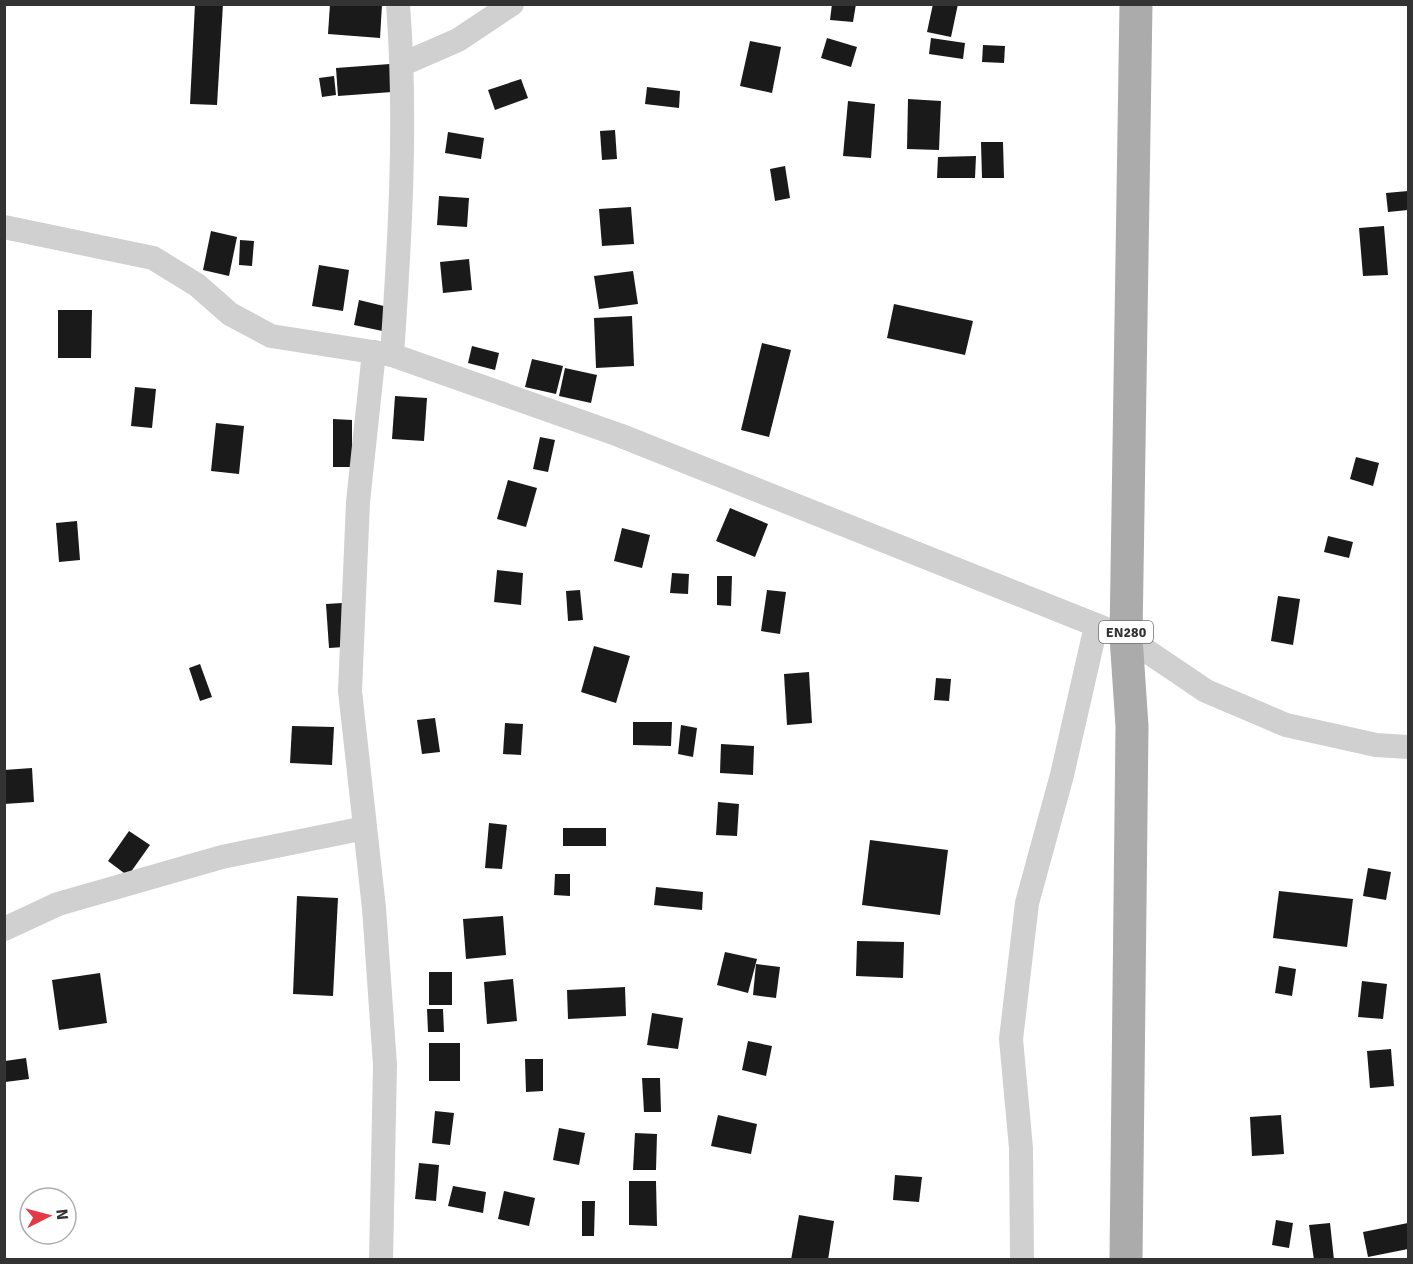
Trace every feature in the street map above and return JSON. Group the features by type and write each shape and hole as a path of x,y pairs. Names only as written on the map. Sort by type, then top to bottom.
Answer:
{"main road":[{"name":"EN280","path":"1126,1260 1131,738 1126,637 1136,4"}],"street":[{"path":"381,1260 385,1065 374,908 350,691 358,502 402,221 403,64 398,4"},
{"path":"403,64 458,40 512,4"},
{"path":"4,227 153,258 197,285 230,314 271,336 383,353 619,435 1126,637 1206,691 1286,725 1376,745 1408,747"},
{"path":"1022,1260 1021,1148 1011,1039 1027,903 1062,775 1096,626"},
{"path":"4,929 58,904 222,857 365,828"}],"building":[{"path":"195,4 223,4 217,105 190,104"},
{"path":"330,4 382,5 380,38 328,34"},
{"path":"832,4 856,4 853,22 830,20"},
{"path":"933,4 958,4 951,37 927,32"},
{"path":"827,38 857,47 851,67 821,58"},
{"path":"931,38 965,43 963,59 929,54"},
{"path":"750,41 781,47 772,93 740,86"},
{"path":"983,45 1005,46 1004,63 982,62"},
{"path":"390,64 392,92 338,96 336,68"},
{"path":"334,76 336,95 322,97 319,78"},
{"path":"521,79 528,98 495,110 488,90"},
{"path":"647,87 680,91 679,108 645,104"},
{"path":"908,99 941,101 939,150 907,149"},
{"path":"848,101 875,104 871,158 843,156"},
{"path":"615,130 617,159 602,160 600,131"},
{"path":"448,132 484,138 481,159 445,153"},
{"path":"981,142 1003,142 1004,178 982,178"},
{"path":"976,156 975,178 937,178 938,157"},
{"path":"785,166 790,198 775,201 770,169"},
{"path":"1408,191 1408,210 1388,212 1386,193"},
{"path":"439,196 469,198 467,227 437,225"},
{"path":"631,207 634,244 602,246 599,209"},
{"path":"1384,226 1388,275 1363,276 1359,228"},
{"path":"211,231 237,237 229,276 203,270"},
{"path":"240,240 254,241 252,266 239,265"},
{"path":"469,259 472,290 443,293 440,262"},
{"path":"319,265 349,270 343,311 312,306"},
{"path":"633,271 638,304 599,309 594,276"},
{"path":"359,300 392,308 387,332 354,325"},
{"path":"894,304 973,321 965,355 887,338"},
{"path":"58,310 92,310 91,358 58,358"},
{"path":"632,316 634,366 596,368 594,318"},
{"path":"762,343 791,350 769,437 741,430"},
{"path":"472,346 499,353 495,370 468,363"},
{"path":"532,359 563,366 556,394 525,387"},
{"path":"565,368 597,375 591,403 559,396"},
{"path":"135,387 156,389 152,428 131,426"},
{"path":"395,396 427,398 424,441 392,439"},
{"path":"333,419 352,420 352,467 333,467"},
{"path":"216,423 244,426 239,474 211,471"},
{"path":"540,437 555,440 548,472 533,469"},
{"path":"1356,457 1379,463 1373,486 1350,479"},
{"path":"508,480 537,488 526,527 497,519"},
{"path":"730,508 768,524 755,557 716,541"},
{"path":"77,521 80,560 59,562 56,523"},
{"path":"622,528 650,535 642,568 614,561"},
{"path":"1328,536 1353,542 1349,558 1324,552"},
{"path":"497,570 523,573 521,605 494,602"},
{"path":"672,573 689,574 688,594 670,593"},
{"path":"717,576 732,576 731,606 717,605"},
{"path":"580,590 583,620 568,621 566,591"},
{"path":"767,590 786,592 780,634 761,631"},
{"path":"1278,596 1300,599 1293,645 1271,641"},
{"path":"342,603 344,647 329,648 326,604"},
{"path":"594,646 630,656 616,703 581,692"},
{"path":"200,664 212,697 200,701 189,668"},
{"path":"809,672 812,723 787,725 784,674"},
{"path":"936,678 951,679 949,701 934,700"},
{"path":"435,718 440,752 422,754 417,720"},
{"path":"633,722 672,722 671,746 633,745"},
{"path":"505,723 523,724 521,755 503,754"},
{"path":"681,725 697,728 693,757 678,754"},
{"path":"292,726 334,727 332,765 290,763"},
{"path":"721,744 754,746 753,775 720,773"},
{"path":"32,768 34,802 4,804 4,770"},
{"path":"718,802 739,804 737,836 716,835"},
{"path":"489,823 507,825 502,869 485,868"},
{"path":"563,828 606,828 606,846 563,846"},
{"path":"129,831 150,845 128,876 108,861"},
{"path":"870,840 948,850 940,915 862,905"},
{"path":"1368,868 1391,872 1386,900 1363,896"},
{"path":"555,874 570,874 570,896 554,895"},
{"path":"656,887 703,892 702,910 654,905"},
{"path":"1279,891 1353,899 1347,947 1273,938"},
{"path":"297,896 338,898 333,996 293,994"},
{"path":"503,916 506,955 466,959 463,919"},
{"path":"857,941 904,942 903,978 856,976"},
{"path":"725,952 757,959 748,993 717,985"},
{"path":"756,964 780,967 776,998 753,995"},
{"path":"1279,966 1296,969 1292,996 1275,993"},
{"path":"429,972 452,972 452,1005 429,1005"},
{"path":"100,973 107,1023 59,1030 52,980"},
{"path":"513,979 517,1021 487,1024 484,982"},
{"path":"1362,981 1387,984 1383,1019 1358,1017"},
{"path":"625,987 626,1016 568,1019 567,990"},
{"path":"427,1009 443,1009 444,1032 428,1032"},
{"path":"652,1013 683,1018 678,1049 647,1045"},
{"path":"748,1041 772,1046 766,1076 742,1070"},
{"path":"429,1043 460,1043 460,1081 429,1081"},
{"path":"1391,1049 1394,1086 1370,1088 1367,1051"},
{"path":"26,1058 29,1079 5,1082 5,1061"},
{"path":"525,1059 543,1059 543,1091 526,1092"},
{"path":"642,1078 660,1078 661,1112 644,1112"},
{"path":"435,1111 454,1113 450,1145 432,1143"},
{"path":"718,1115 757,1124 751,1154 711,1146"},
{"path":"1281,1115 1284,1154 1252,1156 1250,1117"},
{"path":"559,1128 585,1133 579,1165 553,1160"},
{"path":"635,1133 657,1134 656,1170 633,1170"},
{"path":"419,1163 439,1165 436,1201 415,1199"},
{"path":"895,1175 922,1177 919,1202 893,1200"},
{"path":"629,1181 656,1181 657,1226 629,1225"},
{"path":"453,1186 486,1192 483,1213 448,1206"},
{"path":"504,1191 535,1198 529,1226 498,1219"},
{"path":"582,1201 595,1201 594,1236 582,1236"},
{"path":"799,1215 834,1221 828,1260 791,1260"},
{"path":"1276,1220 1293,1223 1289,1248 1272,1245"},
{"path":"1330,1223 1334,1260 1314,1260 1309,1225"},
{"path":"1408,1223 1408,1249 1368,1257 1363,1232"}]}
